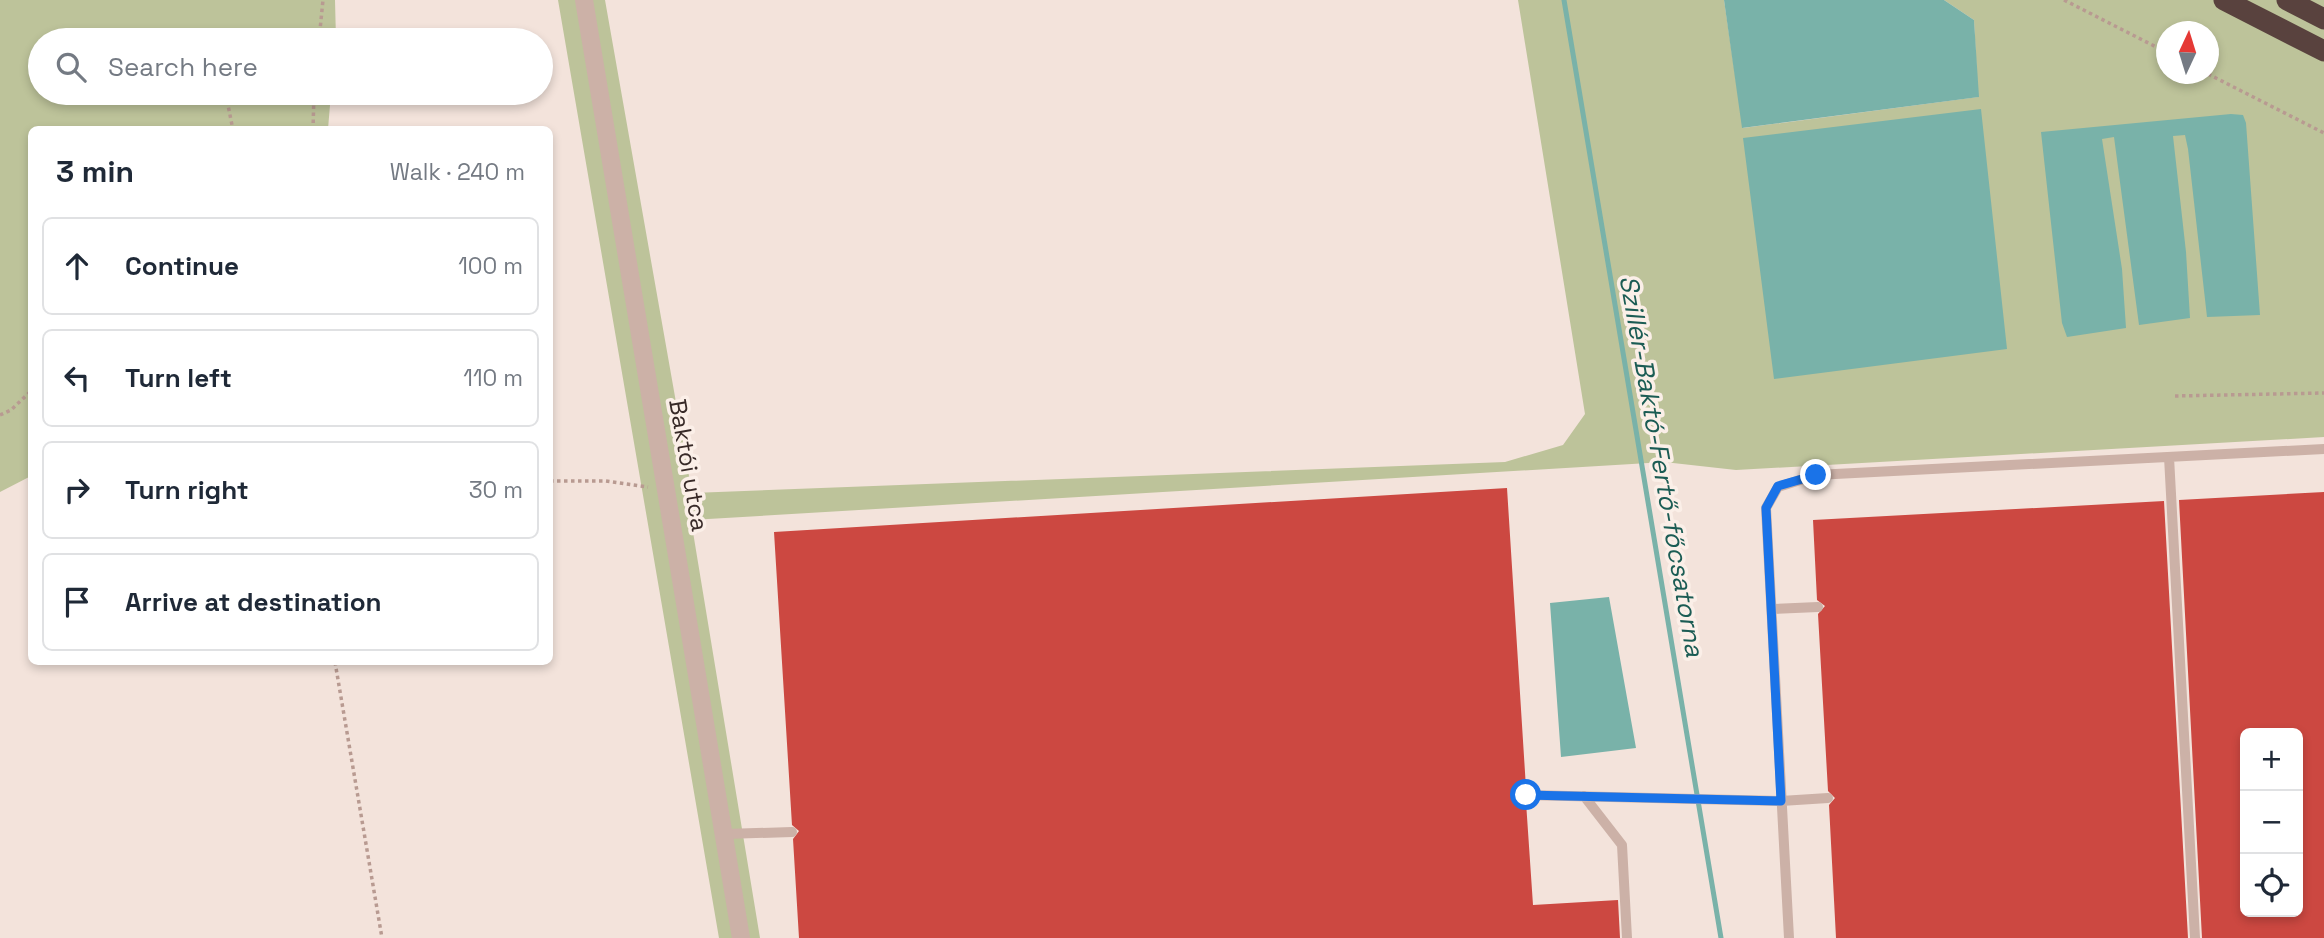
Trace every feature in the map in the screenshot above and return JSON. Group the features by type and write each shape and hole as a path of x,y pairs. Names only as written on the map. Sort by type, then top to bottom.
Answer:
{"highway":[{"path":"2224,0 2324,51"},
{"path":"2287,0 2324,19"}],"street":[{"name":"Baktói utca","path":"584,0 668,487 741,938"}],"lane":[{"path":"1789,938 1766,508 1773,492 1787,482 1816,475 2324,449"},
{"path":"2169,457 2194,938"},
{"path":"1772,609 1818,607"},
{"path":"1526,795 1781,801 1828,798"},
{"path":"1584,796 1622,845 1627,938"},
{"path":"725,834 792,832"}],"path":[{"path":"320,28 323,0"},
{"path":"2064,0 2156,47"},
{"path":"2219,80 2324,133"},
{"path":"229,105 232,126"},
{"path":"313,126 314,105"},
{"path":"2175,396 2324,393"},
{"path":"0,415 11,410 28,394"},
{"path":"553,481 606,481 638,488 668,487"},
{"path":"336,665 382,938"}],"green space":[{"path":"0,0 335,0 336,28 28,28 28,105 330,105 328,126 28,126 28,478 0,492"},
{"path":"558,0 605,0 692,493 1505,462 1563,445 1585,414 1518,0 1724,0 1743,128 1978,97 1974,20 1944,0 2324,0 2324,437 1736,470 1664,462 691,520 760,938 719,938"}],"water":[{"path":"1724,0 1944,0 1974,20 1979,97 1742,128"},
{"path":"1981,109 2007,349 1774,379 1743,138"},
{"path":"2243,115 2246,123 2260,315 2207,317 2185,135 2173,136 2186,252 2190,318 2139,325 2114,137 2102,139 2122,269 2126,328 2067,337 2062,323 2041,132"},
{"path":"1609,597 1636,748 1561,757 1550,603"}],"building":[{"path":"1507,488 1526,788 1519,796 1526,802 1533,905 1618,900 1620,938 799,938 793,839 799,831 792,825 774,532"},
{"path":"2324,492 2324,938 2202,938 2179,500"},
{"path":"2164,501 2188,938 1836,938 1829,805 1835,798 1828,791 1818,614 1825,606 1817,600 1813,520"}],"waterway":[{"name":"Szillér-Baktó-Fertő-főcsatorna","path":"1564,0 1721,938"}],"route":[{"path":"1526,795 1781,801 1766,508 1778,486 1798,478 1816,475"}]}
